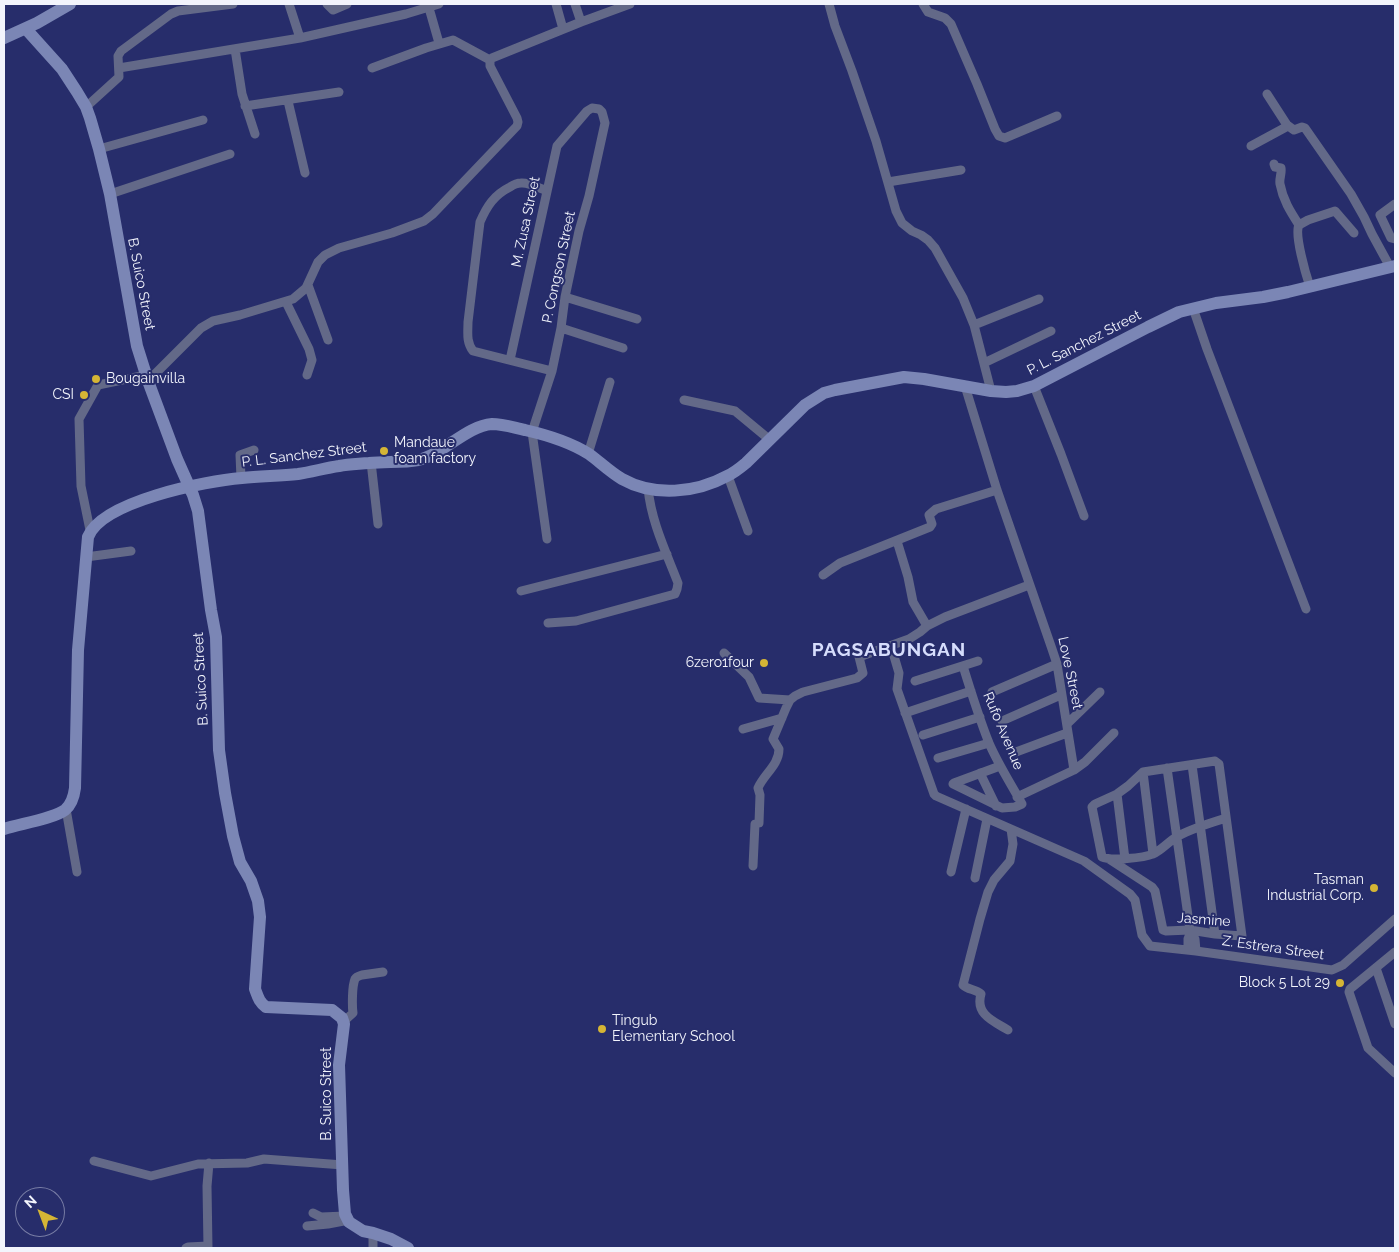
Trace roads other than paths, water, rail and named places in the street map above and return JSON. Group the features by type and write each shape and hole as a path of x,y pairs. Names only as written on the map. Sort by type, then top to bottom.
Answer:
{"street":[{"path":"4,38 70,4"},
{"path":"86,107 119,77 118,56 120,51 171,14 178,11 233,4"},
{"path":"289,4 300,38"},
{"path":"327,4 333,10 347,4"},
{"path":"119,68 300,38 429,8 439,4"},
{"path":"556,4 563,29"},
{"path":"575,4 581,22"},
{"path":"490,60 618,6 630,4"},
{"path":"829,4 876,141 896,211 902,223 928,240 935,248 963,298 974,325 991,391"},
{"path":"923,4 928,12 945,18 950,24 977,84 994,129 999,136 1005,138 1057,116"},
{"path":"429,8 439,43"},
{"name":"B. Suico Street","path":"26,28 62,69 86,107 100,149 110,194 137,346 147,378 198,511 216,637 219,750 225,792 240,862 251,881 258,901 260,917 255,989 260,1003 266,1007 332,1010 338,1014 344,1024 339,1065 343,1190 347,1218"},
{"path":"372,68 439,43 454,40 490,60"},
{"path":"235,49 242,94 255,134"},
{"path":"4,829 54,815 66,809 72,800 75,788 78,650 90,530 81,486 79,419 98,385 147,378 201,328 213,321 286,302 299,295 308,285 318,262 325,255 339,248 392,233 424,221 433,214 517,126 517,118 494,74 490,60"},
{"path":"245,106 339,92"},
{"path":"1267,94 1288,126 1294,130 1302,127 1305,128 1355,202 1393,266"},
{"path":"288,101 305,173"},
{"name":"M. Zusa Street","path":"510,360 557,146 587,111 592,108 598,109"},
{"name":"P. Congson Street","path":"532,432 552,371 579,231 589,196 605,123 602,112 598,109"},
{"path":"100,149 203,120"},
{"path":"1251,146 1288,126"},
{"path":"110,194 230,154"},
{"path":"1274,164 1276,167 1281,168 1280,182 1285,203 1299,225"},
{"path":"888,182 961,170"},
{"path":"547,191 522,182 514,184 492,199 480,222 467,338 473,351 552,371"},
{"path":"1395,204 1380,215 1391,238 1395,239"},
{"path":"1310,287 1297,231 1299,225 1334,211 1354,233"},
{"name":"P. L. Sanchez Street","path":"90,530 101,520 118,511 156,496 190,486 241,478 299,474 371,462 410,461 426,458 466,434 484,426 503,425 553,438 588,454 622,479 656,490 681,490 708,484 728,476 746,463 805,405 830,391 904,377 991,391 1012,392 1030,388 1179,312 1216,303 1263,298 1393,266"},
{"path":"308,285 328,340"},
{"path":"565,297 638,319"},
{"path":"974,325 1039,298"},
{"path":"286,302 309,348 312,360 307,375"},
{"path":"1193,308 1306,609"},
{"path":"561,328 623,348"},
{"path":"984,363 1051,331"},
{"path":"588,454 610,382"},
{"name":"Love Street","path":"965,386 997,490 1057,664 1074,770"},
{"path":"1034,386 1062,454 1084,516"},
{"path":"684,400 734,411 770,440"},
{"path":"532,432 547,538"},
{"path":"241,478 240,455 254,450"},
{"path":"371,462 378,524"},
{"path":"728,476 748,531"},
{"path":"548,623 576,620 675,594 678,582 654,519 648,488"},
{"path":"824,575 840,563 931,527 932,524 929,516 936,509 997,490"},
{"path":"897,541 908,577 913,602 927,626"},
{"path":"86,557 131,550"},
{"path":"521,591 667,554"},
{"path":"753,866 755,824 759,823 760,795 758,788 761,781 777,762 779,749 773,739 790,700 803,692 857,678 863,673 859,657 909,640 927,626 945,617 1029,585"},
{"path":"891,646 899,673 897,689 934,794 1011,829 1010,861 994,880 988,892 964,985 981,994 979,1000 980,1007 984,1014 1008,1030"},
{"path":"724,653 749,677 759,698 790,700"},
{"path":"915,681 978,661"},
{"path":"992,692 1057,664"},
{"name":"Rufo Avenue","path":"964,666 989,743 1019,800"},
{"path":"905,713 971,691"},
{"path":"1016,752 1067,728 1100,692"},
{"path":"1002,721 1062,695"},
{"path":"924,735 980,717"},
{"path":"743,729 782,718"},
{"path":"1000,766 954,783 954,785 996,806 1015,807 1019,800 1085,762 1114,733"},
{"path":"938,758 989,743"},
{"path":"1215,761 1219,764 1226,818 1177,836 1152,854 1125,858 1106,858 1092,807 1117,794 1143,772 1192,765 1215,761"},
{"path":"1192,765 1215,934"},
{"path":"1167,768 1190,932 1195,939 1192,951"},
{"path":"1143,772 1152,854"},
{"path":"980,773 996,806"},
{"path":"1117,794 1125,858"},
{"path":"66,809 77,872"},
{"path":"951,872 966,809"},
{"name":"Jasmine","path":"1106,858 1152,887 1155,891 1163,930 1242,936 1226,818"},
{"path":"975,878 987,819"},
{"name":"Z. Estrera Street","path":"1011,829 1084,860 1130,894 1135,900 1142,935 1150,946 1332,970 1343,965 1395,919"},
{"path":"1395,952 1350,989 1349,992 1370,1052 1395,1074"},
{"path":"1376,968 1395,1024"},
{"path":"343,1022 353,1013 352,1001 355,979 358,976 383,972"},
{"path":"94,1161 151,1176 198,1164 247,1163 264,1159 343,1165"},
{"path":"186,1248 208,1247 207,1186 209,1163"},
{"path":"314,1213 321,1217 347,1218 363,1231 391,1239 408,1248"},
{"path":"307,1226 328,1224 347,1218"},
{"path":"373,1233 373,1248"}],"place":[{"name":"Bougainvilla","path":"96,379"},
{"name":"CSI","path":"84,395"},
{"name":"Mandaue foam factory","path":"384,451"},
{"name":"6zero1four","path":"764,663"},
{"name":"Tasman Industrial Corp.","path":"1374,888"},
{"name":"Block 5 Lot 29","path":"1340,983"},
{"name":"Tingub Elementary School","path":"602,1029"}],"district":[{"name":"PAGSABUNGAN","path":"889,650"}]}
